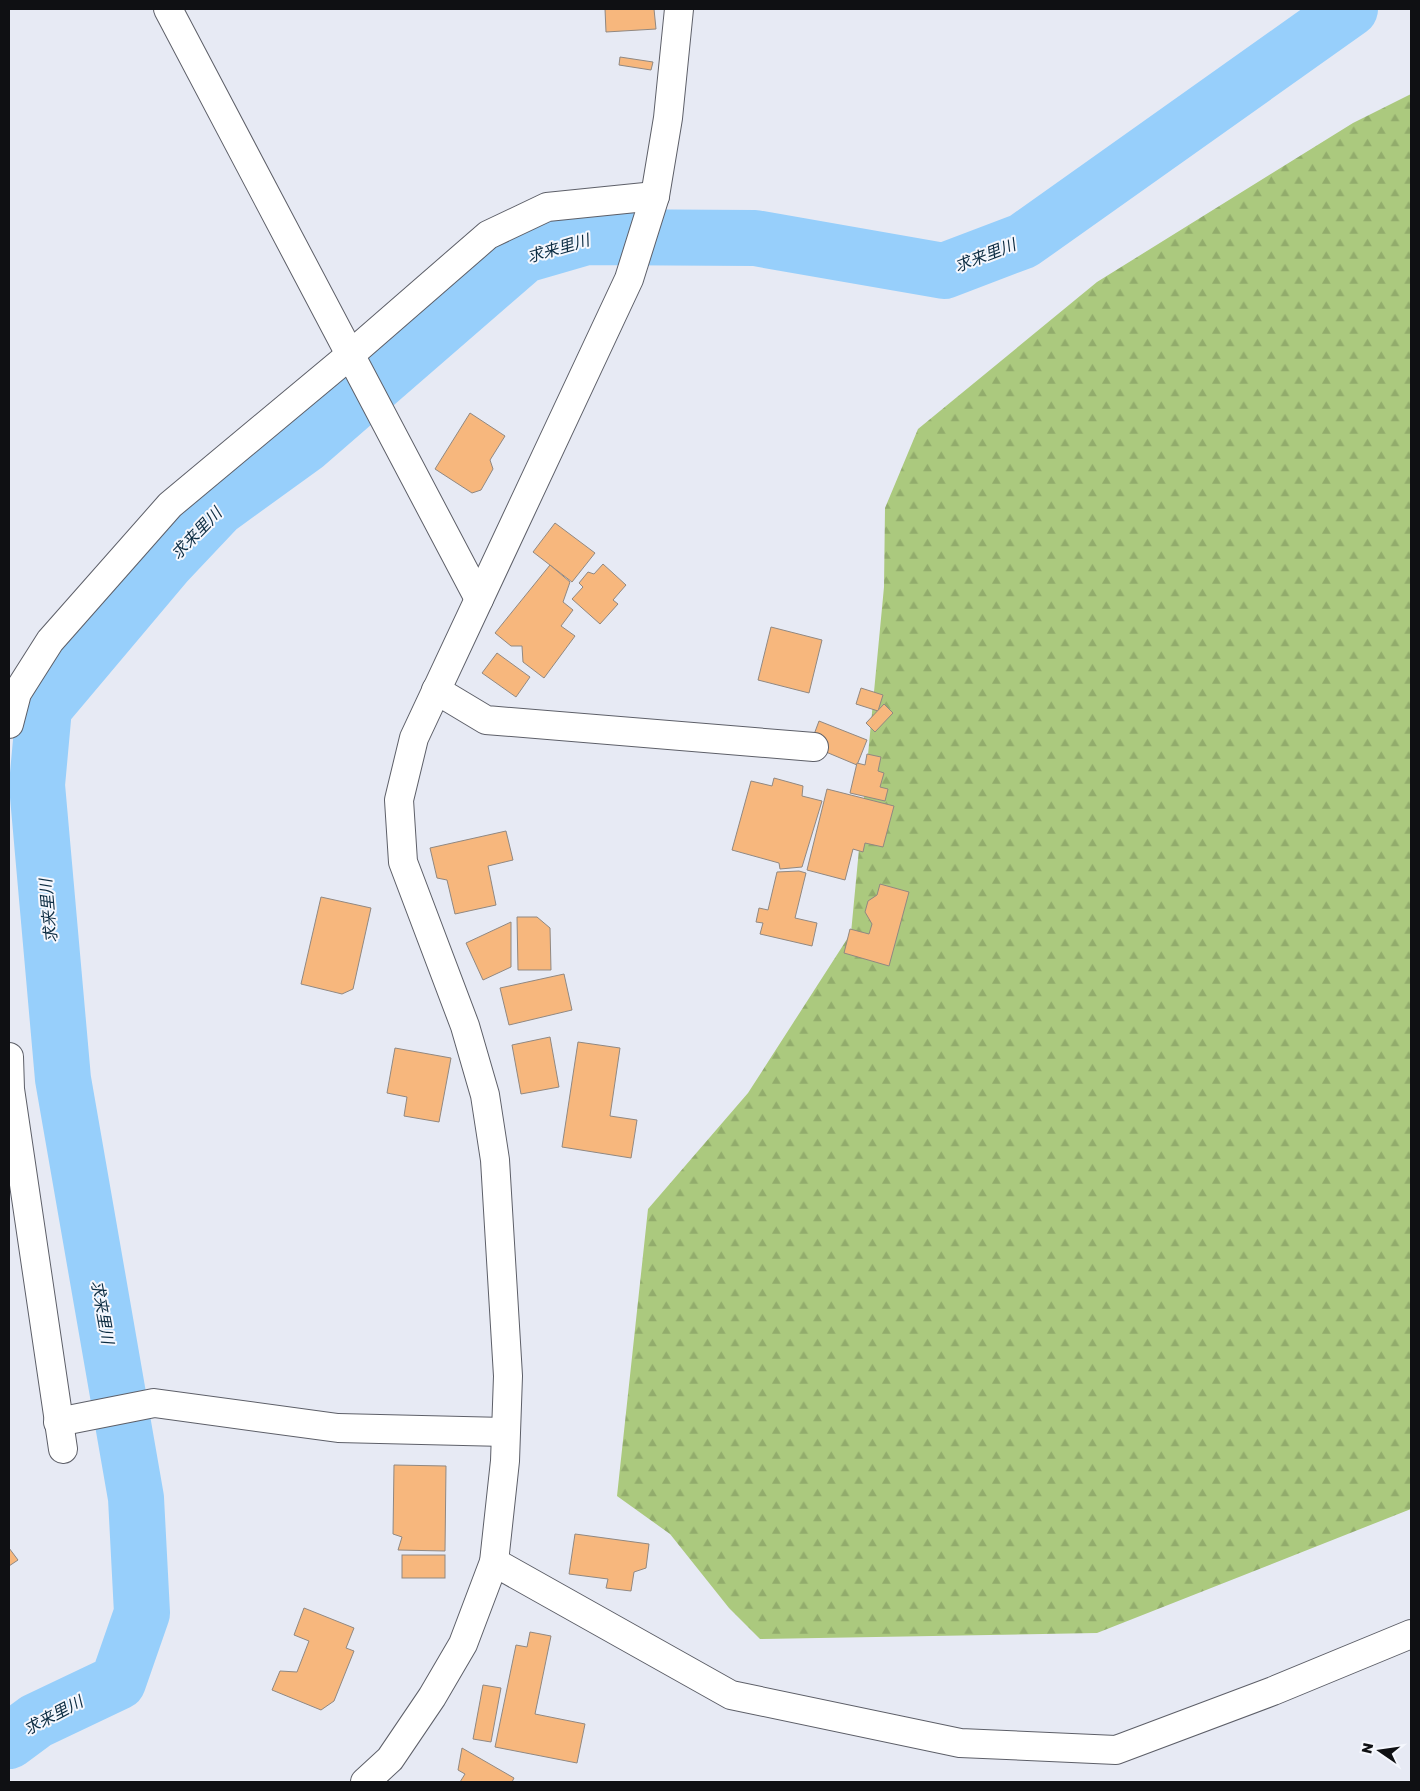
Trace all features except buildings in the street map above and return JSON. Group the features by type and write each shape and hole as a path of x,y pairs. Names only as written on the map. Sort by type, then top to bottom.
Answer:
{"street":[{"path":"168,9 479,599"},
{"path":"365,1782 390,1759 432,1697 463,1644 494,1562 508,1376 495,1160 485,1095 465,1026 403,862 399,800 414,738 629,279 655,196 668,118 679,9"},
{"path":"9,724 17,693 50,641 170,506 350,355 488,235 547,208 655,196"},
{"path":"436,690 486,720 814,748"},
{"path":"9,1057 10,1089 63,1449"},
{"path":"58,1422 154,1403 338,1428 505,1432"},
{"path":"494,1562 731,1695 960,1744 1116,1750 1282,1687 1411,1634"}],"green space":[{"path":"1411,94 1411,1509 1097,1633 760,1639 729,1608 670,1534 617,1496 648,1209 748,1093 851,933 884,587 885,508 918,429 1097,282 1353,123"}],"waterway":[{"name":"求来里川","path":"9,1741 36,1721 118,1682 142,1613 136,1498 63,1079 37,785 44,708 167,562 218,508 305,445 524,255 586,237 755,238 944,271 1023,241 1350,9"}]}
